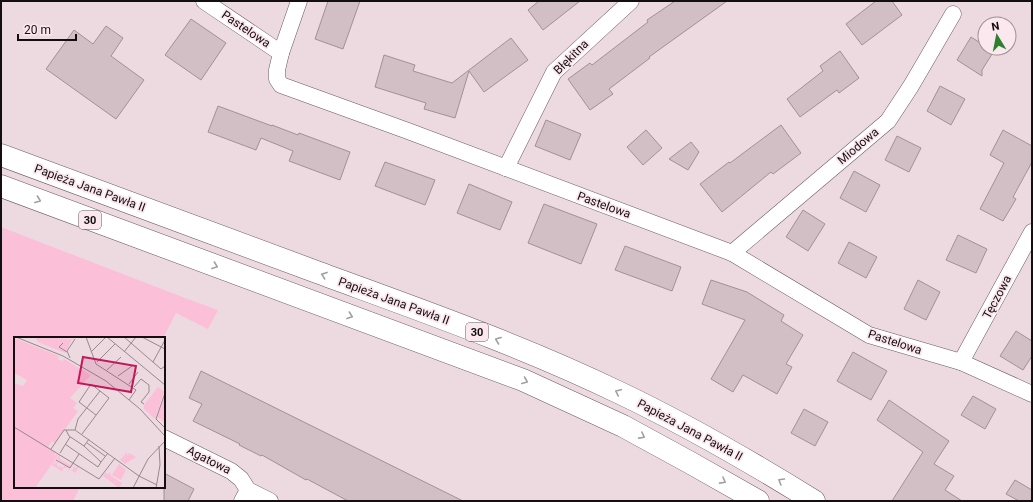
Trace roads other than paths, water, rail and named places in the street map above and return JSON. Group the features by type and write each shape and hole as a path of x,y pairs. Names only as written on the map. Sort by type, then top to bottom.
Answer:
{"main road":[{"name":"Papieża Jana Pawła II","path":"1,155 531,353 622,394 693,430 814,501"},
{"name":"30","path":"1,186 523,380 623,426 758,501"}],"street":[{"name":"Pastelowa","path":"204,1 281,53 276,74 281,85 408,131 732,253 869,335 962,362 1032,394"},
{"path":"281,53 299,1"},
{"name":"Błękitna","path":"506,168 554,72 631,1"},
{"name":"Miodowa","path":"732,253 888,121 911,86 953,14"},
{"name":"Tęczowa","path":"962,362 1032,232"},
{"name":"Agatowa","path":"165,438 231,471 241,479 245,496 270,501"}]}
